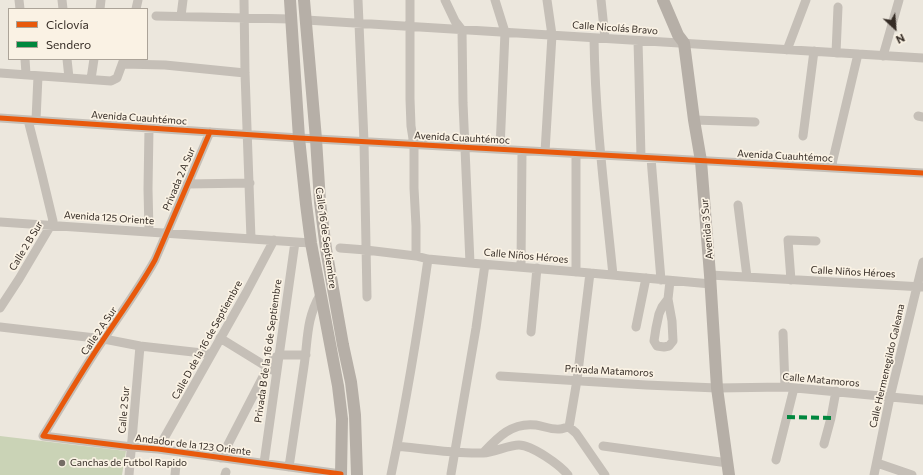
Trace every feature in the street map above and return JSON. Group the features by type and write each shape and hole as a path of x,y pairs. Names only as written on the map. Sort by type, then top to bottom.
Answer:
{"main road":[{"name":"Calle 16 de Septiembre","path":"290,0 299,138 311,243 338,386 342,419 341,475"},
{"name":"Calle 16 de Septiembre","path":"304,0 320,202 326,249 351,382 355,415 357,475"},
{"name":"Avenida 3 Sur","path":"663,0 678,35 684,43 701,161 717,388 728,469"}],"street":[{"path":"181,16 183,0"},
{"path":"244,0 247,135 252,239"},
{"path":"358,0 364,142 367,297"},
{"path":"410,0 411,126 414,144 416,256"},
{"path":"445,0 462,30 463,103 470,263"},
{"path":"495,0 505,32 500,149"},
{"path":"545,152 552,35 548,0"},
{"path":"601,0 606,38"},
{"path":"787,50 806,0"},
{"path":"883,56 899,0"},
{"path":"836,53 838,7"},
{"path":"156,16 291,19"},
{"name":"Calle Nicolás Bravo","path":"306,20 923,58"},
{"path":"594,38 600,155 613,275"},
{"path":"638,40 639,76 646,158 668,299"},
{"path":"803,136 814,51"},
{"path":"831,168 858,54"},
{"path":"25,60 26,74"},
{"path":"67,60 69,78"},
{"path":"91,79 94,60"},
{"path":"0,73 112,81 117,78 123,62 245,73"},
{"name":"Calle 2 B Sur","path":"0,308 53,222 32,120 38,76"},
{"name":"Avenida Cuauhtémoc","path":"0,118 364,142 923,173"},
{"path":"694,120 755,122"},
{"path":"148,232 150,128"},
{"name":"Privada 2 A Sur","path":"166,233 210,132"},
{"path":"521,267 522,151"},
{"path":"576,154 576,272"},
{"path":"187,184 250,183"},
{"path":"738,205 747,277"},
{"name":"Avenida 125 Oriente","path":"0,220 51,225 311,243"},
{"name":"Calle 2 A Sur","path":"43,436 146,277 166,233"},
{"name":"Calle D de la 16 de Septiembre","path":"158,449 246,293 274,240"},
{"path":"791,280 788,240 816,241"},
{"name":"Privada B de la 16 de Septiembre","path":"264,464 295,242"},
{"name":"Calle Niños Héroes","path":"340,248 416,256 428,259 590,272 666,280 747,277 920,286"},
{"path":"391,475 421,310 428,259"},
{"name":"Calle Hermenegildo Galeana","path":"874,475 890,397 920,286 923,262"},
{"path":"451,474 476,328 485,264"},
{"path":"531,332 537,268"},
{"path":"569,427 577,380 590,272"},
{"path":"636,327 646,278"},
{"path":"289,467 306,354 309,323 320,295"},
{"path":"0,328 211,354"},
{"path":"776,460 789,388 783,333"},
{"path":"220,338 276,373"},
{"name":"Calle 2 Sur","path":"129,475 140,346"},
{"path":"220,458 273,360 279,355 306,354"},
{"name":"Privada Matamoros","path":"500,376 717,388"},
{"name":"Calle Matamoros","path":"717,388 789,388 836,391 923,400"},
{"path":"824,444 836,391"},
{"path":"483,453 493,442 516,426 526,424 559,429 569,427"},
{"path":"569,427 576,433 605,475"},
{"name":"Andador de la 123 Oriente","path":"43,436 158,449 264,464 277,470 289,467 341,475"},
{"path":"397,446 455,452 483,453 493,452 518,445 525,446 531,448 558,465 568,475"},
{"name":"Avenida 3 Sur","path":"603,446 728,469"},
{"path":"877,463 912,475"},
{"path":"175,475 176,465"}],"green space":[{"name":"Canchas de Futbol Rapido","path":"0,436 126,451 122,475 0,475"}],"marked path":[{"path":"787,417 831,418"}],"cycle path":[{"path":"0,118 299,138 923,173"},
{"path":"210,132 155,260 43,436 158,449 341,474"}],"place":[{"name":"Canchas de Futbol Rapido","path":"62,463"}]}
